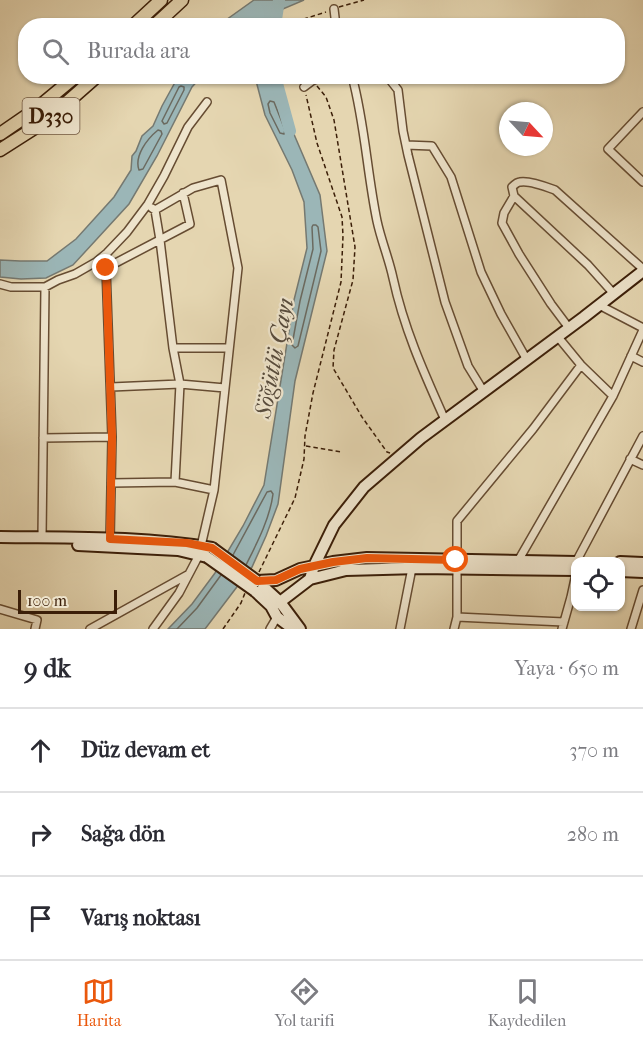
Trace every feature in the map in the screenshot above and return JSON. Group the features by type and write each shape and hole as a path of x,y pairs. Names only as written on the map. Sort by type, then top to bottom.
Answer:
{"highway":[{"path":"142,18 162,0"},
{"path":"163,18 182,0"},
{"name":"D330","path":"0,134 35,110 66,84"},
{"name":"D330","path":"0,150 47,120 88,84"}],"street":[{"path":"334,9 335,18"},
{"path":"304,87 308,84"},
{"path":"354,84 377,222 399,304 419,361 446,420"},
{"path":"393,84 398,90 406,145 445,302 468,366 484,392"},
{"path":"0,284 45,287 75,274 107,253 127,232 148,204 188,127 207,102"},
{"path":"643,112 608,149 643,182"},
{"path":"406,145 432,146 451,177 481,272 527,360"},
{"path":"153,629 205,552 238,268 221,180 193,188 155,210"},
{"path":"310,579 334,525 364,487 421,438 558,337 614,294 643,270 555,190 519,182 512,187 514,196 588,265 614,294"},
{"path":"106,268 190,224 183,194"},
{"path":"514,196 504,213 502,223 519,254 569,328"},
{"path":"148,204 155,210 173,348 180,384 175,482"},
{"path":"96,262 106,268"},
{"path":"106,268 112,437 110,539"},
{"path":"42,537 45,287"},
{"path":"518,561 613,396 643,329 599,305"},
{"path":"558,337 581,365 613,396"},
{"path":"173,348 229,348"},
{"path":"631,356 643,362"},
{"path":"454,629 457,617 457,521 533,429 581,365"},
{"path":"111,387 180,384 225,388"},
{"path":"579,557 643,436"},
{"path":"43,438 112,437"},
{"path":"630,459 643,465"},
{"path":"111,483 175,482 214,490"},
{"path":"0,537 53,544 205,552"},
{"path":"0,537 187,543 205,552 254,585 300,629"},
{"path":"254,585 276,580 300,569 367,558 571,572"},
{"path":"276,604 310,579 346,570 518,561 571,562"},
{"path":"625,562 643,563"},
{"path":"400,629 412,568"},
{"path":"625,571 643,572"},
{"path":"90,629 189,574"},
{"path":"631,629 643,590"},
{"path":"457,617 563,625 571,592"},
{"path":"270,629 277,617 276,604"},
{"path":"0,609 37,620 35,629"},
{"path":"277,617 293,629"}],"path":[{"path":"315,84 326,97 334,120 355,247 352,280 334,350 333,368 362,417 387,452 400,456"},
{"path":"223,629 254,585 294,498 304,459 313,393 341,282 344,236 342,217 317,143 304,87"},
{"path":"305,446 340,452"}],"water":[{"path":"254,0 304,0 278,11 274,18 229,18"},
{"path":"174,84 195,84 129,204 73,265 46,278 0,277 0,260 47,261 76,239 114,197 131,170 132,156 142,136 153,126"},
{"path":"257,84 272,84 320,195 327,251 295,381 278,504 266,536 252,567 205,629 168,629 192,604 215,573 264,485 294,300 307,248 304,202 292,170 265,115"}],"waterway":[{"name":"Söğütlü Çayı","path":"276,18 279,0"},
{"name":"Söğütlü Çayı","path":"277,84 290,131"}],"route":[{"path":"106,268 112,437 110,539 187,543 212,548 257,581 276,580 300,569 333,562 367,558 456,560"}]}
